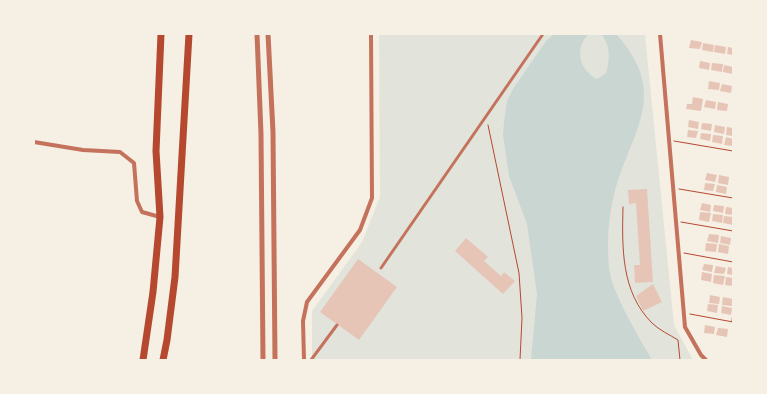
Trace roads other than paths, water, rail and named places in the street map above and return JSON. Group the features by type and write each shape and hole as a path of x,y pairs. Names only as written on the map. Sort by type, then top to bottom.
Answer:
{"highway":[{"path":"143,360 153,292 160,217 156,151 161,34"},
{"path":"163,360 168,340 175,277 190,34"}],"street":[{"path":"256,34 261,134 263,360"},
{"path":"268,34 273,132 275,360"},
{"path":"304,360 303,321 307,302 360,230 372,198 371,34"},
{"path":"380,268 544,34"},
{"path":"660,34 683,313 685,327 701,356 706,360"},
{"path":"34,142 83,150 120,152 134,163 137,201 142,212 160,217"},
{"path":"311,360 337,324"}]}
